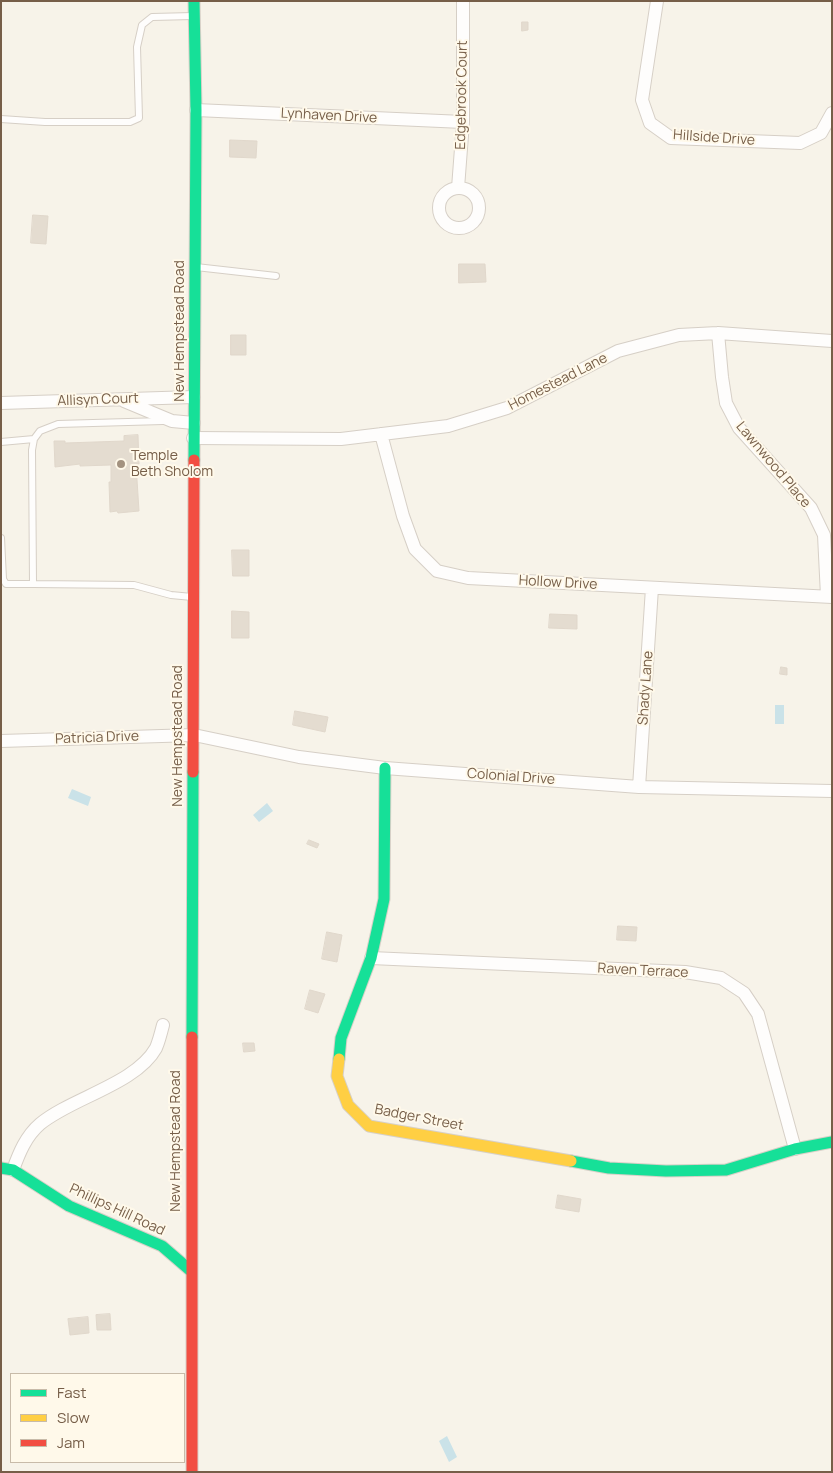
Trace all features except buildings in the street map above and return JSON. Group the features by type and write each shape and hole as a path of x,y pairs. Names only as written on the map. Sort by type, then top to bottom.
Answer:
{"street":[{"name":"New Hempstead Road","path":"192,1472 193,438 196,110 194,1"},
{"name":"Edgebrook Court","path":"458,188 463,122 463,1"},
{"name":"Hillside Drive","path":"657,1 642,100 650,123 671,138 800,143 821,133 832,114"},
{"name":"Lynhaven Drive","path":"196,110 463,122"},
{"name":"Homestead Lane","path":"193,438 341,439 448,426 508,408 618,351 679,335 718,333 832,341"},
{"name":"Lawnwood Place","path":"718,333 726,403 739,428 811,508 824,536 829,596"},
{"name":"Allisyn Court","path":"1,403 194,398"},
{"path":"119,399 172,420 194,423"},
{"name":"Hollow Drive","path":"381,434 403,516 415,549 437,571 468,578 829,596"},
{"name":"Shady Lane","path":"639,787 652,588"},
{"name":"Colonial Drive","path":"194,735 299,757 385,768 639,787 832,790"},
{"name":"Patricia Drive","path":"1,741 194,735"},
{"name":"Badger Street","path":"385,768 384,899 371,958 342,1038 337,1076 348,1105 369,1126 610,1168 666,1171 726,1170 795,1149 832,1142"},
{"name":"Raven Terrace","path":"371,958 685,972 721,978 744,992 758,1014 795,1149"},
{"path":"7,1169 39,1125 139,1067 156,1048 162,1025"},
{"name":"Phillips Hill Road","path":"7,1169 69,1206 162,1246 191,1271"}],"lane":[{"path":"1,119 45,122 130,122 139,118 137,47 142,25 152,17 194,16"},
{"path":"195,267 276,276"},
{"path":"33,584 32,450 34,439 40,431 58,424 172,420"},
{"path":"1,442 34,439"},
{"path":"1,538 3,579 6,584 134,586 171,595 194,598"}],"water":[{"path":"775,705 784,705 784,724 775,724"},
{"path":"72,789 91,797 88,806 68,798"},
{"path":"267,803 273,811 259,822 253,815"},
{"path":"447,1436 457,1457 449,1462 439,1441"}],"traffic: fast":[{"path":"194,1 196,110 194,460"},
{"path":"339,1059 341,1038 371,958 384,899 385,768"},
{"path":"192,1037 193,772"},
{"path":"571,1161 609,1168 666,1171 726,1170 795,1149 832,1142"},
{"path":"1,1168 13,1170 69,1206 162,1246 191,1271"}],"traffic: slow":[{"path":"339,1059 337,1076 348,1105 369,1126 571,1161"}],"traffic: jam":[{"path":"193,772 194,460"},
{"path":"192,1037 192,1472"}],"place":[{"name":"Temple Beth Sholom","path":"121,464"}]}
